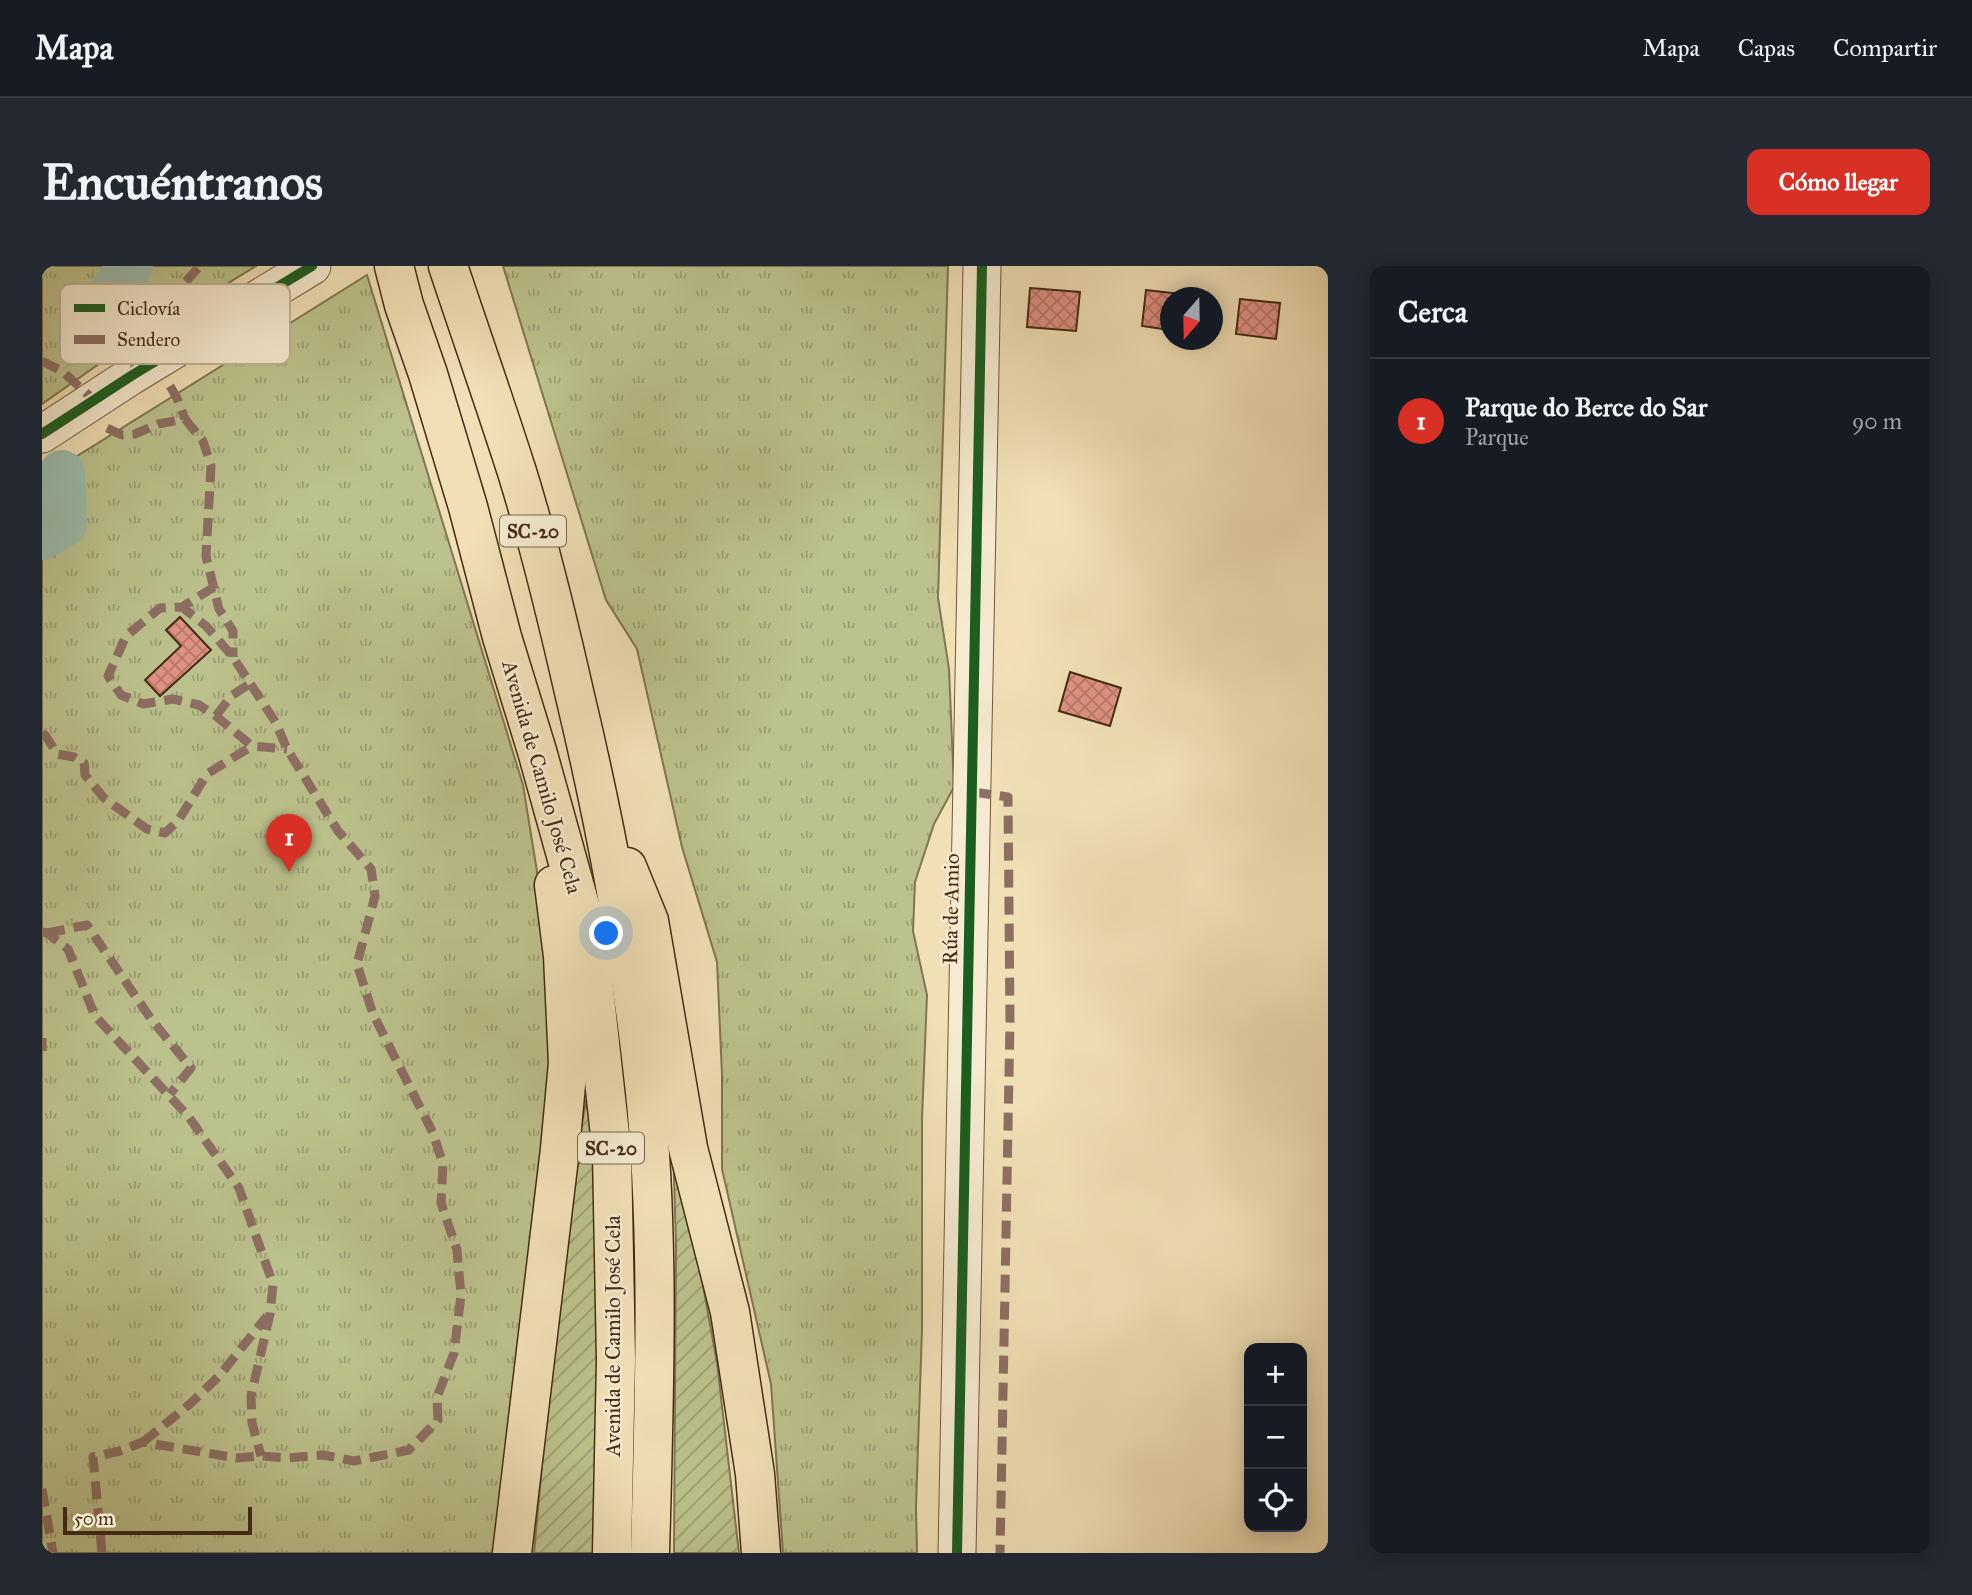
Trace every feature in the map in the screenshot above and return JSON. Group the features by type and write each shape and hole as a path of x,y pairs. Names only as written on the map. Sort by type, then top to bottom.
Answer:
{"highway":[{"name":"Avenida de Camilo José Cela","path":"394,266 468,507 502,637 588,934 612,1153 616,1360 612,1553"},
{"name":"Avenida de Camilo José Cela","path":"448,266 525,500 554,605 600,802 632,986 649,1144 653,1281 650,1553"},
{"path":"512,1553 561,1149 568,1063 563,956 537,751"},
{"path":"600,802 649,921 688,1148 730,1312 755,1474 761,1553"}],"street":[{"path":"282,284 312,266"},
{"name":"Rúa de Amio","path":"957,1553 982,266"},
{"path":"42,434 151,364"}],"green space":[{"path":"42,266 256,266 227,284 60,284 60,364 99,364 42,404"},
{"path":"503,266 948,266 938,598 949,669 954,787 934,824 915,882 913,931 927,995 922,1119 922,1329 917,1553 783,1553 771,1384 722,1169 722,1075 717,962 682,847 637,649 606,600"},
{"path":"367,275 523,785 551,958 554,1036 498,1553 42,1553 42,478 225,364 290,364 290,323"},
{"path":"586,1101 594,1140 599,1293 595,1553 534,1553 561,1270"},
{"path":"672,1114 717,1363 739,1553 674,1553 676,1243"}],"building":[{"path":"1030,288 1080,292 1076,331 1027,327"},
{"path":"1146,290 1160,292 1160,329 1142,326"},
{"path":"1240,299 1280,303 1276,339 1236,334"},
{"path":"180,617 211,650 160,696 145,680 181,646 166,630"},
{"path":"1070,672 1121,688 1110,726 1059,711"}],"waterway":[{"path":"118,284 130,266"},
{"path":"42,537 64,524 62,473"}],"marked path":[{"path":"183,284 200,266"},
{"path":"42,361 63,372 94,400"},
{"path":"132,374 136,364"},
{"path":"170,386 185,419"},
{"path":"107,428 122,435 135,434 158,424 185,419 203,441 211,466 206,556 219,609 233,631 233,657"},
{"path":"214,587 182,607 160,608 126,636 108,676 121,695 143,704 173,699 199,705 252,746 287,749"},
{"path":"102,1553 93,1457 143,1442 236,1458 323,1455 354,1461 409,1450 438,1420 437,1397 454,1353 461,1295 457,1250 441,1203 443,1164 433,1133 373,1014 357,964 375,896 371,869 338,831 287,749 276,723 233,657 206,626 182,607"},
{"path":"216,716 231,696 249,684"},
{"path":"42,734 57,754 74,757 84,763 85,775 104,798 147,829 165,833 178,821 207,774 252,746"},
{"path":"973,792 1008,797 1010,1021 1000,1553"},
{"path":"47,933 87,925 151,1019 191,1068 170,1094"},
{"path":"42,932 68,949 95,1016 188,1116 239,1188 273,1284 270,1314 251,1396 252,1423 261,1456"},
{"path":"42,1038 42,1051"},
{"path":"143,1442 190,1404 220,1375 267,1316"},
{"path":"42,1489 53,1553"}],"cycle path":[{"path":"282,284 312,266"},
{"path":"957,1553 982,266"},
{"path":"42,434 151,364"}],"place":[{"name":"Parque do Berce do Sar","path":"289,872"}]}
